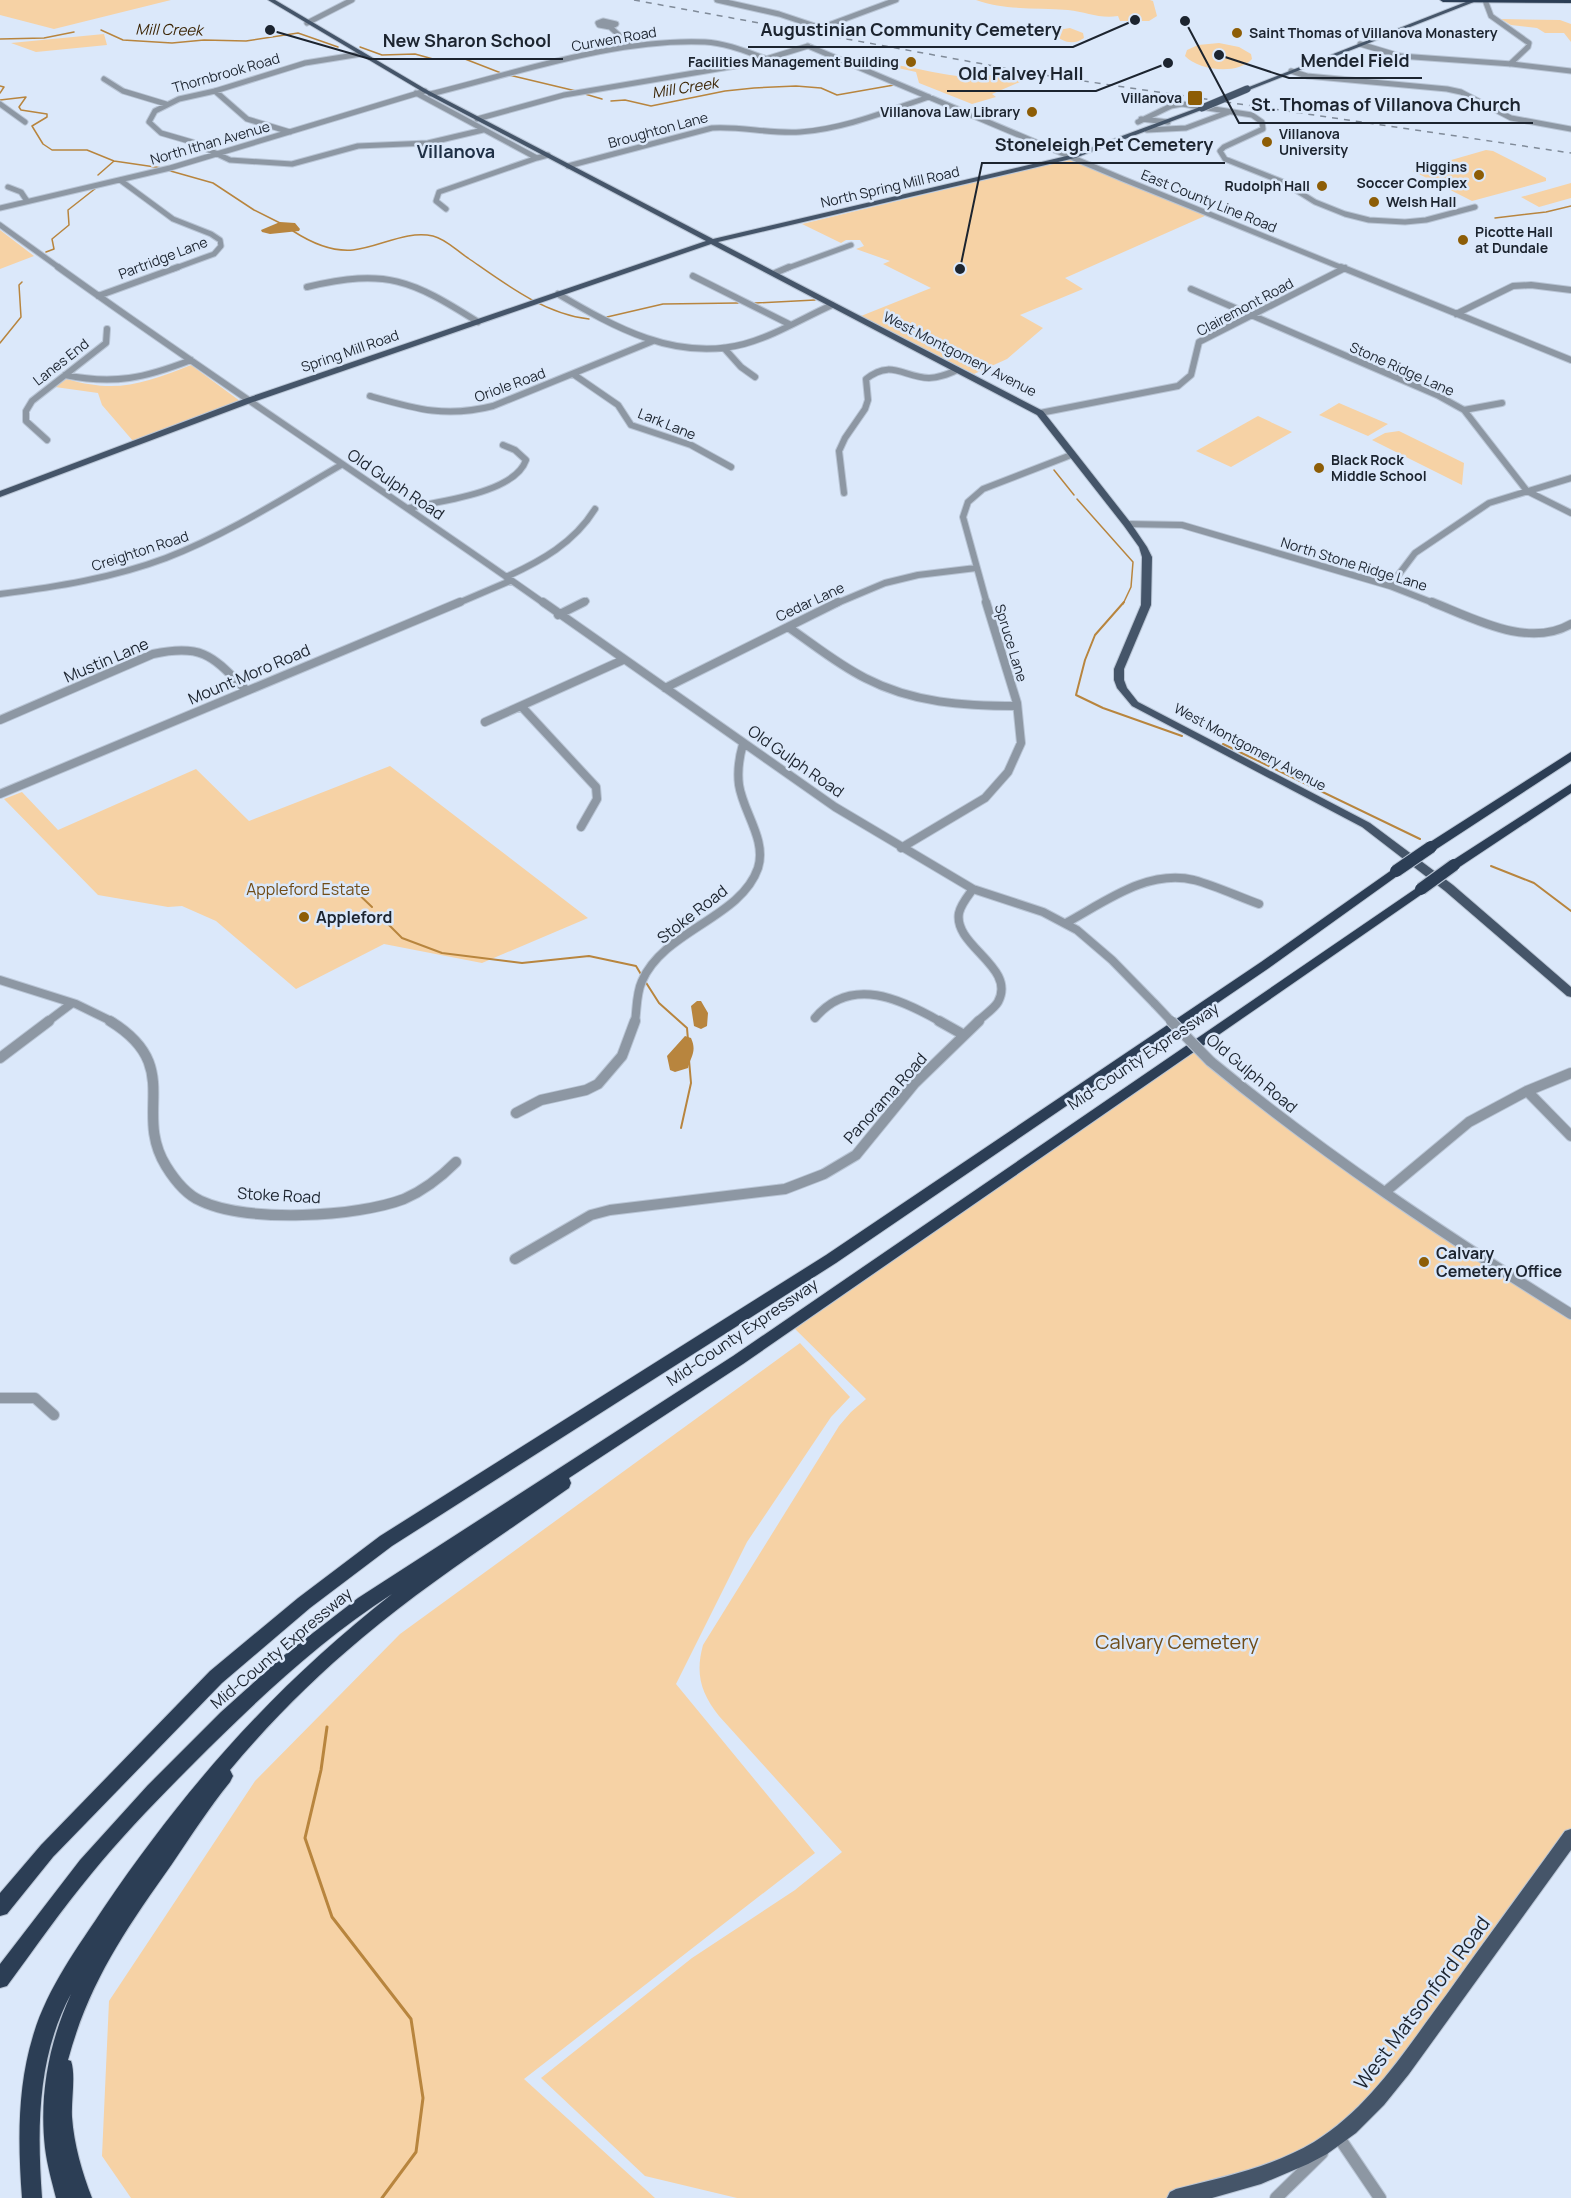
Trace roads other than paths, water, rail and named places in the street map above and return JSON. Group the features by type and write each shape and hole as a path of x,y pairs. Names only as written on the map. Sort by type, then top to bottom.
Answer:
{"highway":[{"path":"1443,0 1571,2"},
{"name":"Mid-County Expressway","path":"0,1907 47,1851 216,1677 304,1603 386,1540 831,1259 1265,965 1431,847 1571,756"},
{"name":"Mid-County Expressway","path":"0,1979 86,1866 154,1791 227,1718 288,1663 364,1603 706,1381 1454,865 1571,788"},
{"path":"32,2198 29,2158 30,2109 39,2051 61,1991 127,1889 187,1807 250,1733 314,1669 398,1599 706,1381"},
{"path":"66,2198 58,2173 52,2136 51,2103 55,2067 64,2029 86,1984 126,1913 214,1790 307,1683 314,1669"},
{"path":"0,1898 47,1851"},
{"path":"82,2198 72,2174 64,2140 61,2106 63,2072 71,2030 86,1984"}],"main road":[{"name":"West Montgomery Avenue","path":"271,0 428,92 1040,413 1127,524 1147,557 1146,605 1119,669 1118,680 1126,696 1135,704 1366,825 1449,888 1571,993"},
{"name":"North Spring Mill Road","path":"712,241 1073,157 1168,122 1291,71 1475,0"},
{"name":"Spring Mill Road","path":"0,494 250,400 712,241"},
{"name":"West Matsonford Road","path":"1176,2198 1259,2176 1299,2158 1338,2136 1387,2089 1571,1837"}],"street":[{"path":"307,23 352,0"},
{"path":"717,0 779,14 817,28 896,0"},
{"path":"1485,0 1491,16 1529,44 1510,64"},
{"path":"610,27 631,46"},
{"name":"Curwen Road","path":"428,92 631,46 680,41 707,42 732,47 767,59"},
{"name":"East County Line Road","path":"767,59 809,43 929,97 1073,157 1571,360"},
{"path":"1360,44 1400,56 1571,71"},
{"name":"Thornbrook Road","path":"219,154 192,142 161,133 154,129 149,122 150,119 155,111 166,104 305,63 362,54"},
{"path":"477,118 564,95 714,71 767,59"},
{"path":"1291,71 1307,76 1461,92 1511,118 1571,129"},
{"path":"104,79 123,91 166,104"},
{"path":"215,91 229,103 232,110 251,121 275,125 290,132"},
{"name":"North Ithan Avenue","path":"0,208 159,171 416,93 428,92"},
{"path":"416,93 537,158"},
{"name":"Broughton Lane","path":"568,166 712,128 730,126 797,132 816,130 857,122 929,97"},
{"path":"0,104 25,122"},
{"path":"1168,122 1140,120 1171,106 1182,104 1231,111 1258,118 1262,122 1263,129 1224,147 1220,151 1225,159 1283,182 1316,202 1345,214 1369,220 1407,222 1426,220 1475,207"},
{"path":"1147,130 1192,126 1231,111"},
{"path":"1177,118 1177,124 1192,126"},
{"path":"219,154 236,161 296,164 358,146 428,144 483,130"},
{"path":"446,209 436,201 439,192 548,154"},
{"name":"Partridge Lane","path":"98,296 214,254 221,246 220,240 173,219 120,180"},
{"path":"8,187 21,192 27,201"},
{"name":"Old Gulph Road","path":"0,225 98,296 341,465 409,508 558,615 835,807 973,889 991,897 1045,913 1066,923 1104,953 1210,1061 1253,1098 1472,1252 1571,1314"},
{"path":"775,273 821,254 851,245"},
{"name":"Clairemont Road","path":"1040,413 1178,386 1191,378 1195,367 1194,351 1199,342 1345,268"},
{"path":"693,276 789,324"},
{"path":"307,287 340,280 393,280 412,285 478,322"},
{"path":"1456,314 1513,286 1531,285 1571,290"},
{"name":"Stone Ridge Lane","path":"1191,289 1437,395 1464,410 1527,490 1571,513"},
{"path":"558,294 592,315 653,342 699,349 724,348 745,343 832,305"},
{"name":"Lanes End","path":"47,440 26,421 26,411 32,401 106,342 107,329"},
{"name":"Oriole Road","path":"370,396 427,413 470,412 493,406 653,342"},
{"path":"724,348 741,368 755,377"},
{"path":"65,375 102,382 123,382 146,378 190,360"},
{"path":"844,493 846,486 840,469 838,453 843,440 855,426 869,401 866,379 872,372 885,369 907,371 926,378 942,377 957,370"},
{"name":"Lark Lane","path":"573,374 618,405 631,425 691,445 730,467"},
{"path":"1464,410 1502,403"},
{"path":"409,508 476,493 518,476 525,468 525,460 515,450 503,445"},
{"name":"Spruce Lane","path":"901,848 985,798 1008,772 1021,743 1017,706 963,517 968,502 983,489 1071,455"},
{"name":"Creighton Road","path":"0,594 92,580 188,549 246,520 341,465"},
{"path":"1390,586 1415,553 1489,503 1571,478"},
{"name":"Mount Moro Road","path":"0,794 508,579 545,558 587,525 595,509"},
{"name":"North Stone Ridge Lane","path":"1127,524 1182,525 1390,586 1505,630 1536,633 1564,628 1571,624"},
{"name":"Cedar Lane","path":"665,688 837,603 885,583 918,575 976,568"},
{"path":"558,615 586,601"},
{"path":"788,627 863,677 915,699 972,706 1017,706"},
{"name":"Mustin Lane","path":"0,720 153,654 172,649 190,648 208,653 247,691"},
{"path":"485,722 623,660"},
{"path":"522,706 596,787 597,799 581,827"},
{"name":"Stoke Road","path":"516,1113 546,1098 596,1086 619,1063 634,1025 640,984 644,978 668,949 743,893 759,869 760,850 737,787 736,764 743,744"},
{"path":"1066,923 1138,886 1153,880 1172,877 1192,880 1259,904"},
{"name":"Panorama Road","path":"515,1259 591,1215 610,1210 785,1190 824,1174 856,1155 914,1084 998,1002 1002,989 996,970 961,928 959,910 973,889"},
{"path":"0,980 71,1004"},
{"path":"815,1018 829,1004 841,999 856,996 882,996 904,1002 964,1035"},
{"path":"0,1058 71,1004"},
{"name":"Stoke Road","path":"71,1004 109,1018 140,1043 147,1052 153,1080 156,1146 164,1164 175,1178 201,1201 250,1212 297,1214 370,1209 426,1189 456,1162"},
{"path":"1385,1192 1458,1129 1527,1091 1571,1072"},
{"path":"1527,1091 1571,1136"},
{"path":"0,1398 35,1398 54,1414"},
{"path":"1276,2198 1338,2136 1380,2198"}],"waterway":[{"name":"Mill Creek","path":"101,30 123,40 172,43 204,40 246,41 298,33 338,47"},
{"name":"Mill Creek","path":"0,39 44,38 74,32"},
{"name":"Mill Creek","path":"360,47 382,55 415,54 433,59 465,59 501,73"},
{"name":"Mill Creek","path":"509,75 576,91"},
{"name":"Mill Creek","path":"611,101 625,100 651,106 725,91 754,88 796,86 821,88 837,95 894,85"},
{"path":"0,86 4,87 0,93"},
{"name":"Mill Creek","path":"585,94 602,99"},
{"path":"0,100 26,97 19,107 21,110 47,114 47,117 32,126 43,144 52,150 87,150 114,161"},
{"path":"98,175 114,161"},
{"path":"114,161 162,168"},
{"path":"167,170 213,183 254,210 280,223"},
{"path":"46,252 54,249 52,239 69,225 68,210 96,188"},
{"path":"1495,218 1546,212 1571,206"},
{"path":"293,231 322,245 345,250 363,248 413,235 433,236 447,242 496,277 540,304 572,316 589,319"},
{"path":"0,343 21,317 19,285 22,282"},
{"path":"755,303 815,300"},
{"path":"607,317 663,304 738,303"},
{"path":"1054,470 1074,495"},
{"path":"1077,499 1133,562 1131,587 1124,602"},
{"path":"1124,602 1095,635 1085,660 1076,695 1103,708 1182,736"},
{"path":"1223,744 1420,839"},
{"path":"1491,866 1534,883 1571,911"},
{"path":"350,886 372,907"},
{"path":"380,916 402,938 442,953 522,963 589,956 636,966 642,976"},
{"path":"645,981 659,1003 687,1028 688,1040"},
{"path":"681,1128 691,1083 689,1060"},
{"path":"327,1727 321,1770 305,1838 332,1917 411,2019 423,2098 416,2152 382,2198"}],"railway":[{"path":"634,0 1043,75 1571,153"}],"place":[{"name":"Augustinian Community Cemetery","path":"1135,20"},
{"name":"St. Thomas of Villanova Church","path":"1185,21"},
{"name":"New Sharon School","path":"270,30"},
{"name":"Saint Thomas of Villanova Monastery","path":"1237,33"},
{"name":"Mendel Field","path":"1219,55"},
{"name":"Facilities Management Building","path":"911,62"},
{"name":"Old Falvey Hall","path":"1168,63"},
{"name":"Villanova","path":"1195,98"},
{"name":"Villanova Law Library","path":"1032,112"},
{"name":"Villanova University","path":"1267,142"},
{"name":"Higgins Soccer Complex","path":"1479,175"},
{"name":"Rudolph Hall","path":"1322,186"},
{"name":"Welsh Hall","path":"1374,202"},
{"name":"Picotte Hall at Dundale","path":"1463,240"},
{"name":"Stoneleigh Pet Cemetery","path":"960,269"},
{"name":"Black Rock Middle School","path":"1319,468"},
{"name":"Appleford","path":"304,917"},
{"name":"Calvary Cemetery Office","path":"1424,1262"}],"district":[{"name":"Villanova","path":"456,152"}],"park label":[{"name":"Appleford Estate","path":"308,889"},
{"name":"Calvary Cemetery","path":"1177,1642"}]}
